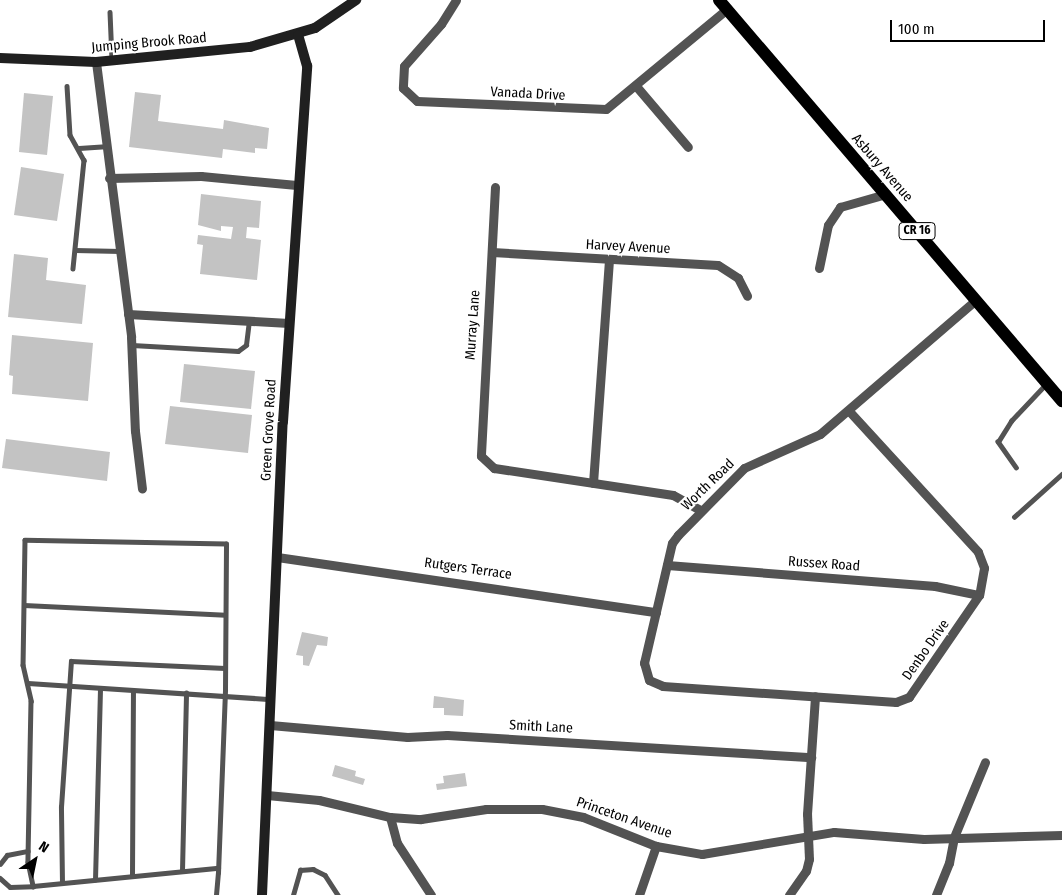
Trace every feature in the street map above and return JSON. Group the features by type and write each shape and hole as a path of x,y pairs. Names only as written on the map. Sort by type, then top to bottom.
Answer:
{"main road":[{"name":"Asbury Avenue","path":"723,5 1062,401"}],"street":[{"path":"298,35 331,19 356,0"},
{"name":"Vanada Drive","path":"456,0 441,24 404,66 403,88 417,100 597,111 612,106 636,86 723,5"},
{"name":"Jumping Brook Road","path":"0,58 112,61 250,47 298,35"},
{"name":"Green Grove Road","path":"262,895 289,323 297,185 307,66 298,35"},
{"path":"96,62 109,178 132,346 135,431 142,488"},
{"path":"636,86 688,147"},
{"path":"109,178 201,176 297,185"},
{"name":"Murray Lane","path":"495,187 479,436 485,462 494,468 593,483"},
{"path":"819,268 828,225 840,207 886,194"},
{"name":"Harvey Avenue","path":"492,252 718,265 738,278 747,296"},
{"path":"609,260 593,483 672,495 700,510"},
{"name":"Worth Road","path":"649,680 644,663 672,543 700,510 750,464 812,439 849,411 976,300"},
{"path":"128,314 289,323"},
{"name":"Denbo Drive","path":"649,680 663,686 903,701 978,595 984,568 978,552 849,411"},
{"name":"Rutgers Terrace","path":"277,557 656,612"},
{"name":"Russex Road","path":"667,565 935,586 978,595"},
{"path":"789,895 806,871 815,696"},
{"name":"Smith Lane","path":"270,725 408,737 447,735 811,757"},
{"path":"936,895 949,863 954,837 985,762"},
{"name":"Princeton Avenue","path":"267,795 320,800 390,817 421,818 486,809 542,808 583,817 656,846 713,854 834,832 901,839 1062,835"},
{"path":"390,817 398,843 431,895"},
{"path":"639,895 656,846"}],"lane":[{"path":"110,12 112,61"},
{"path":"68,86 70,135 79,148 84,160 73,268"},
{"path":"79,148 105,146"},
{"path":"75,250 120,251"},
{"path":"132,346 238,351 246,345 248,322"},
{"path":"1016,468 998,442 1011,422 1047,382"},
{"path":"1014,517 1062,474"},
{"path":"34,886 28,851 31,701 23,664 25,540 226,544 225,668 216,895"},
{"path":"24,605 225,615"},
{"path":"62,883 66,688 73,658 225,668"},
{"path":"28,684 66,688 271,699"},
{"path":"95,880 100,689"},
{"path":"132,691 132,876"},
{"path":"182,871 186,693"},
{"path":"0,864 7,855 28,851"},
{"path":"0,878 19,889 218,868"},
{"path":"292,895 300,870 313,869 325,875 338,895"}],"building":[{"path":"135,92 161,95 158,121 223,129 224,120 269,128 267,149 255,148 255,153 223,149 222,158 129,147"},
{"path":"24,93 53,96 47,155 19,152"},
{"path":"21,167 64,174 57,221 14,215"},
{"path":"201,194 261,201 259,228 247,227 246,238 261,240 257,280 200,274 203,245 197,244 198,235 231,239 233,227 221,226 221,231 198,225"},
{"path":"14,254 48,258 46,280 86,285 82,324 8,317"},
{"path":"12,335 93,343 88,401 12,394 13,376 9,375"},
{"path":"184,364 255,371 251,409 180,402"},
{"path":"170,406 252,415 248,453 165,444"},
{"path":"6,439 110,452 107,481 2,468"},
{"path":"302,632 328,637 327,646 317,645 309,666 303,665 303,656 296,655"},
{"path":"434,696 464,700 463,716 444,715 444,708 433,708"},
{"path":"335,765 356,771 355,776 365,779 363,785 332,776"},
{"path":"465,773 467,786 437,790 436,784 444,783 443,776"}]}
